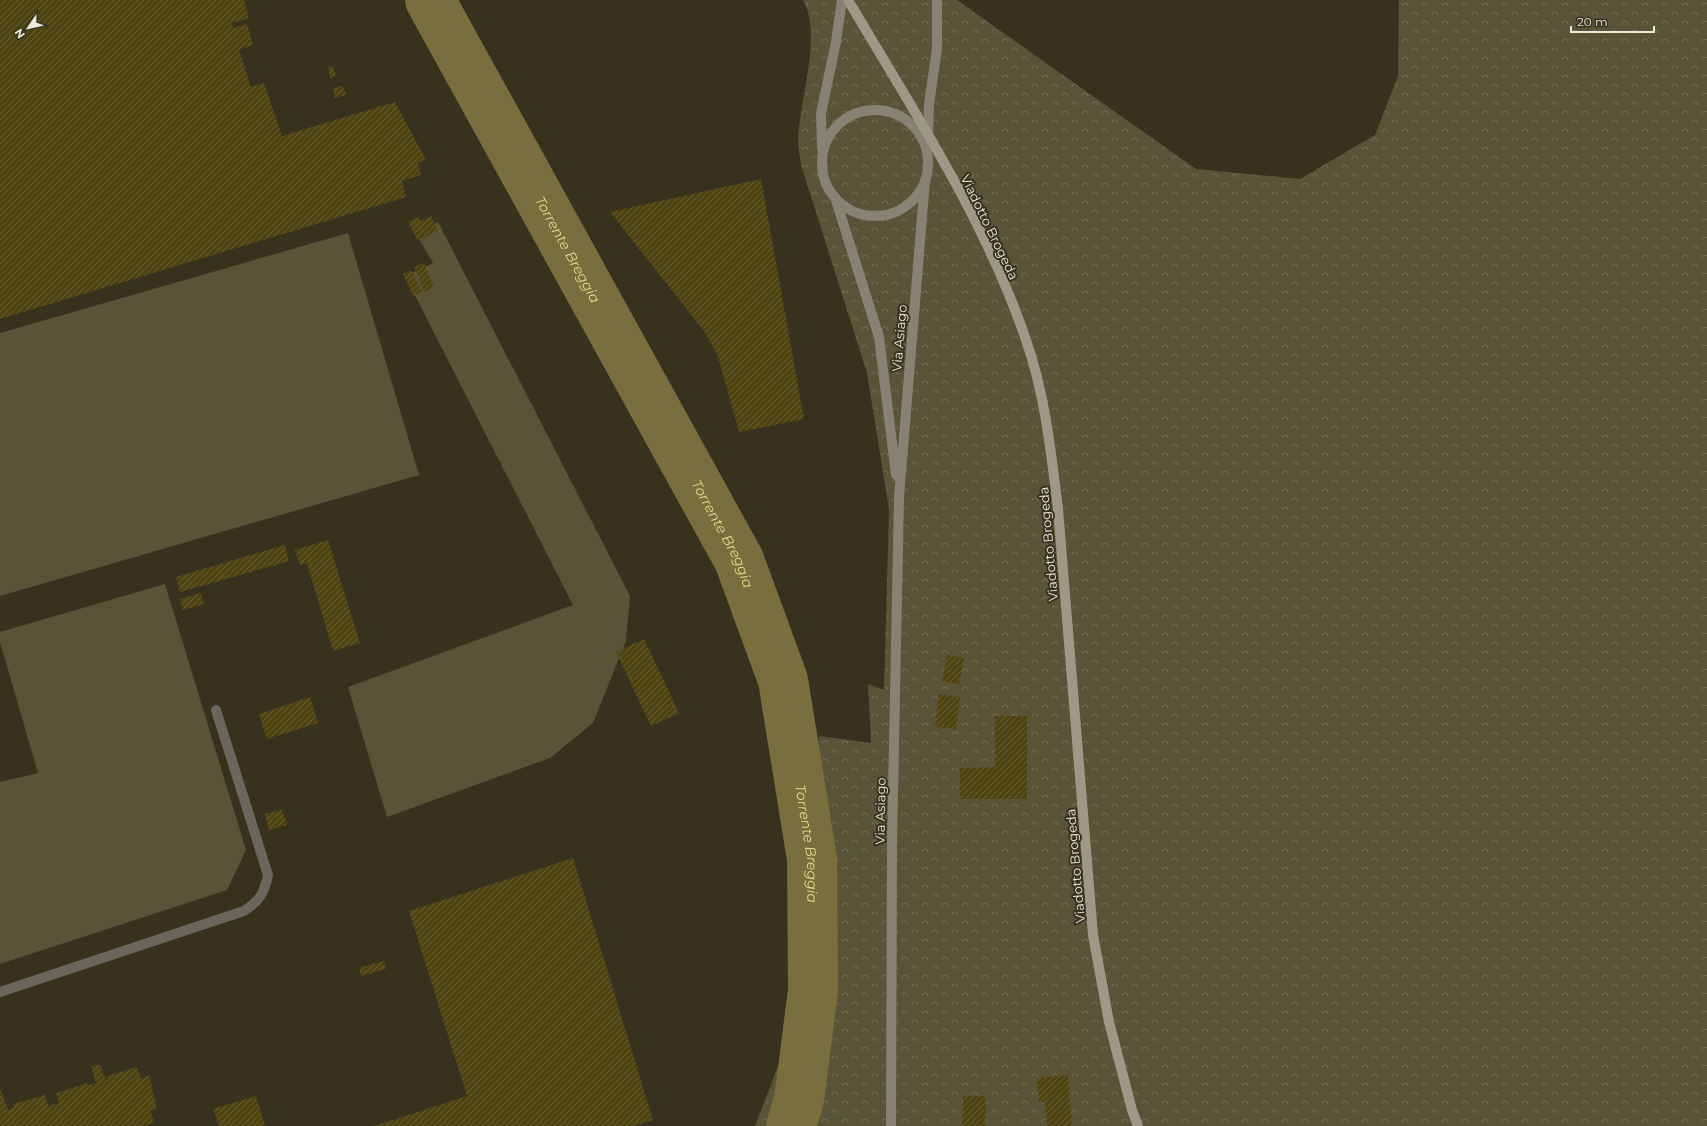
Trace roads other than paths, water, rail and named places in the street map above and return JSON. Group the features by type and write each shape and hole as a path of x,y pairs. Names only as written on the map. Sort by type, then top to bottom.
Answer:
{"main road":[{"name":"Viadotto Brogeda","path":"848,0 938,152 1000,271 1026,340 1041,394 1050,440 1058,509 1094,935 1109,1022 1130,1102 1138,1126"}],"street":[{"path":"842,0 836,42 821,113 822,157 825,180 834,197 846,207 857,213 878,216 890,214 904,208 920,192 925,181 929,163 927,150 929,104 937,49 937,0"},
{"path":"822,157 827,140 838,125 847,118 866,110 892,112 903,118 914,126 921,136 927,150"},
{"name":"Via Asiago","path":"891,1126 892,844 899,497 925,181"},
{"name":"Via Asiago","path":"834,197 879,337 899,497"}],"lane":[{"path":"0,992 244,911 256,903 264,891 268,875 216,710"}],"waterway":[{"name":"Torrente Breggia","path":"430,0 739,560 783,680 812,859 813,991 799,1100 791,1126"}]}
